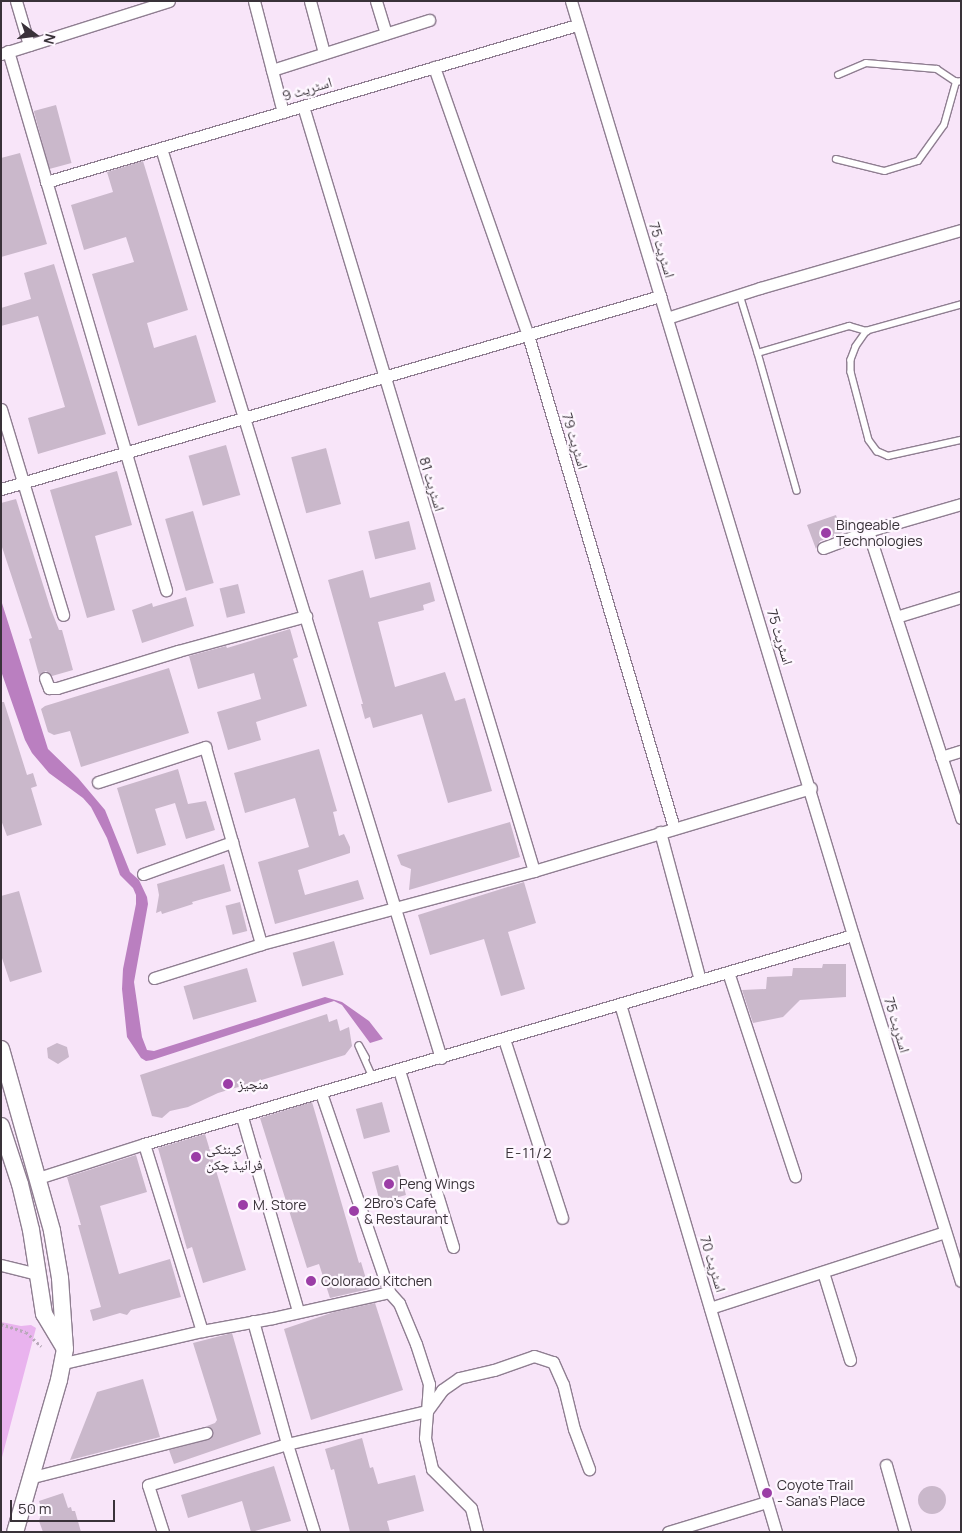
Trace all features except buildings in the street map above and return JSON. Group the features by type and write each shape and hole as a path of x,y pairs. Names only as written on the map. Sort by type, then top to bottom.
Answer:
{"main road":[{"path":"1,1049 38,1178 57,1257 64,1356 15,1532"},
{"path":"1,1126 20,1184 44,1314 64,1356"},
{"path":"20,1184 38,1178"}],"street":[{"path":"16,1 29,45"},
{"path":"254,1 283,112"},
{"path":"310,1 324,53"},
{"path":"376,1 386,34"},
{"name":"اسٹریٹ 75","path":"571,1 853,935 961,1282"},
{"path":"165,2 4,52 46,182 166,590"},
{"path":"272,70 429,20"},
{"name":"اسٹریٹ 9","path":"46,182 577,25"},
{"name":"اسٹریٹ 79","path":"434,67 528,335 674,828"},
{"name":"اسٹریٹ 81","path":"303,106 383,377 534,870"},
{"path":"161,148 441,1058"},
{"path":"667,318 961,230"},
{"path":"1,489 660,296"},
{"path":"1,409 63,615"},
{"path":"823,548 868,531 961,504"},
{"path":"868,531 961,818"},
{"path":"896,617 961,597"},
{"path":"45,678 49,688 57,688 178,651 306,616"},
{"path":"98,782 205,747 261,944"},
{"path":"941,757 961,751"},
{"path":"154,978 261,944 396,909 534,870 810,788"},
{"path":"660,832 700,980"},
{"path":"143,874 232,842"},
{"path":"38,1178 144,1144 321,1094 853,935"},
{"path":"728,972 795,1176"},
{"name":"اسٹریٹ 70","path":"620,1004 776,1532"},
{"path":"504,1039 562,1218"},
{"path":"400,1070 453,1246"},
{"path":"321,1094 389,1292 399,1303 429,1384 425,1438 432,1469 471,1508 477,1532"},
{"path":"242,1117 298,1311"},
{"path":"144,1144 202,1331"},
{"path":"710,1308 945,1232"},
{"path":"1,1265 38,1274"},
{"path":"823,1272 850,1360"},
{"path":"64,1356 253,1321 389,1292"},
{"path":"253,1321 286,1444 314,1532"},
{"path":"163,1532 148,1485 286,1444 427,1410 442,1390 459,1378 494,1370 534,1356 553,1362 563,1384 574,1429 589,1469"},
{"path":"29,1478 206,1433"},
{"path":"886,1465 905,1532"},
{"path":"668,1532 767,1502"}],"lane":[{"path":"836,159 885,171 918,161 944,125 959,82 937,69 866,63 838,75"},
{"path":"740,295 796,491"},
{"path":"758,353 850,326 867,331 961,305"},
{"path":"867,331 856,346 850,360 850,372 869,440 877,451 888,456 961,440"},
{"path":"366,1058 374,1078"}],"path":[{"path":"1,1324 26,1332 41,1346"}],"shaded area":[{"path":"1,600 48,749 78,778 105,810 130,872 139,880 147,897 148,904 134,982 142,1037 147,1050 154,1051 325,997 342,1002 369,1021 383,1039 370,1043 342,1005 334,1001 152,1060 146,1061 141,1058 127,1037 122,989 123,969 136,904 136,895 133,888 120,875 107,838 91,807 83,798 49,773 32,753 25,740 1,671"},
{"path":"1,1322 21,1326 31,1325 36,1328 1,1461"}],"place":[{"name":"Bingeable Technologies","path":"826,533"},
{"name":"منچیز","path":"228,1084"},
{"name":"کینٹکی فرائیڈ چکن","path":"196,1157"},
{"name":"Peng Wings","path":"389,1184"},
{"name":"M. Store","path":"243,1205"},
{"name":"2Bro's Cafe & Restaurant","path":"354,1211"},
{"name":"Colorado Kitchen","path":"311,1281"},
{"name":"Coyote Trail - Sana's Place","path":"767,1493"}],"district":[{"name":"E-11/2","path":"529,1153"}]}
